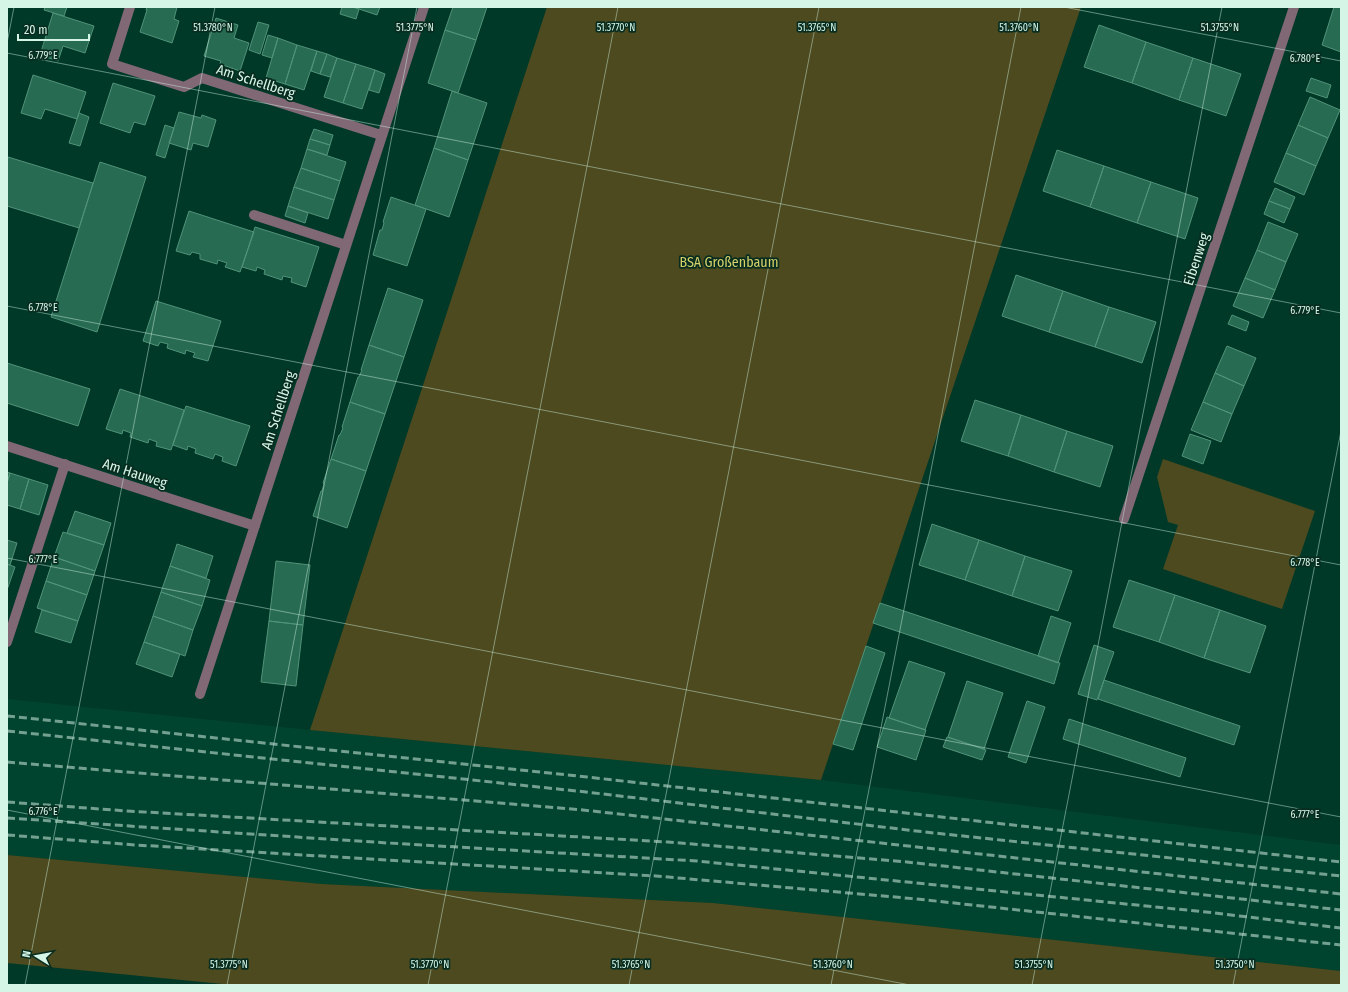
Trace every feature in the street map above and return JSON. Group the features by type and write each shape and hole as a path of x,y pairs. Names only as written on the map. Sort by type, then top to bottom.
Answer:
{"street":[{"name":"Am Schellberg","path":"130,7 112,64 184,87 202,78 381,135"},
{"name":"Am Schellberg","path":"200,694 381,135 424,7"},
{"name":"Eibenweg","path":"1124,519 1294,7"},
{"path":"254,215 346,245"},
{"name":"Am Hauweg","path":"7,446 255,526"},
{"path":"7,642 65,464"}],"shaded area":[{"path":"7,699 821,780 1341,845 1341,971 713,903 322,884 7,855"}],"green space":[{"name":"BSA Großenbaum","path":"547,7 1081,7 821,780 310,730"},
{"path":"1163,459 1315,511 1282,609 1163,569 1178,525 1168,522 1157,477"},
{"path":"7,855 322,884 713,903 1341,971 1341,985 233,985 7,963"}],"building":[{"path":"45,7 67,7 64,16 44,10"},
{"path":"147,7 177,7 174,19 179,21 172,43 140,32"},
{"path":"342,7 353,7 359,9 356,19 340,14"},
{"path":"353,7 380,7 377,15"},
{"path":"453,7 487,7 476,40 445,30"},
{"path":"1334,7 1341,7 1341,52 1322,45"},
{"path":"53,13 94,26 85,53 63,46 58,61 40,55"},
{"path":"216,18 238,25 234,38 249,43 240,71 220,64 221,61 204,56"},
{"path":"258,22 269,25 260,54 249,50"},
{"path":"1099,25 1146,42 1132,83 1084,67"},
{"path":"445,30 476,40 458,93 428,83"},
{"path":"268,35 278,38 272,58 262,55"},
{"path":"278,38 297,45 285,84 266,78"},
{"path":"1146,42 1193,58 1179,100 1132,83"},
{"path":"297,45 317,51 304,90 285,84"},
{"path":"317,51 327,54 320,74 311,71"},
{"path":"327,54 337,58 330,77 320,74"},
{"path":"337,58 356,64 343,103 324,97"},
{"path":"1193,58 1241,74 1226,116 1179,100"},
{"path":"356,64 375,70 362,109 343,103"},
{"path":"375,70 385,74 379,93 369,90"},
{"path":"33,75 86,92 77,119 45,109 41,119 21,113"},
{"path":"1311,78 1331,85 1327,98 1306,91"},
{"path":"113,83 155,96 145,125 134,122 130,133 100,123"},
{"path":"452,91 487,103 468,160 434,148"},
{"path":"1310,97 1340,110 1328,138 1298,125"},
{"path":"179,112 201,118 202,115 216,120 208,147 193,143 191,150 169,143"},
{"path":"79,113 89,117 80,146 69,143"},
{"path":"165,125 174,128 165,158 156,155"},
{"path":"1298,125 1328,138 1316,166 1286,153"},
{"path":"314,129 333,135 330,145 310,139"},
{"path":"310,139 330,145 327,155 307,149"},
{"path":"434,148 468,160 449,217 415,205"},
{"path":"307,149 346,162 340,181 301,168"},
{"path":"1057,150 1104,166 1090,207 1043,191"},
{"path":"1286,153 1316,166 1304,195 1274,182"},
{"path":"8,157 93,183 79,228 7,206"},
{"path":"100,162 146,177 97,332 51,317"},
{"path":"1104,166 1151,182 1137,223 1090,207"},
{"path":"301,168 340,181 334,200 294,187"},
{"path":"1151,182 1198,198 1185,239 1137,223"},
{"path":"294,187 334,200 328,219 288,206"},
{"path":"1275,188 1295,197 1290,209 1269,201"},
{"path":"391,197 426,209 407,266 373,255"},
{"path":"1269,201 1290,209 1284,223 1264,214"},
{"path":"288,206 308,213 305,223 285,216"},
{"path":"189,211 254,232 240,272 225,267 227,263 218,260 217,264 200,259 200,254 192,252 190,255 176,251"},
{"path":"1268,222 1298,234 1286,262 1257,250"},
{"path":"255,227 319,247 306,287 291,282 292,278 283,276 282,280 264,274 265,270 257,267 256,271 242,267"},
{"path":"1257,250 1286,262 1275,290 1245,278"},
{"path":"1016,275 1063,291 1049,332 1002,316"},
{"path":"1245,278 1275,290 1263,318 1233,306"},
{"path":"388,288 423,300 404,357 369,345"},
{"path":"1063,291 1109,307 1095,347 1049,332"},
{"path":"156,301 221,321 208,361 193,357 195,353 186,350 185,354 167,348 168,344 160,342 158,346 143,341"},
{"path":"1109,307 1156,322 1142,363 1095,347"},
{"path":"1232,315 1249,322 1246,331 1228,324"},
{"path":"369,345 404,357 385,414 350,402 358,377 362,370"},
{"path":"1227,346 1256,358 1244,386 1215,373"},
{"path":"7,363 90,389 78,426 7,403"},
{"path":"1215,373 1244,386 1232,414 1203,402"},
{"path":"120,389 184,410 171,450 156,446 157,442 149,439 148,443 130,437 131,433 123,430 122,434 106,429"},
{"path":"975,400 1021,415 1008,456 961,441"},
{"path":"350,402 385,414 366,471 331,459 339,435 343,428 342,427"},
{"path":"1203,402 1232,414 1221,442 1191,430"},
{"path":"186,406 250,426 236,466 222,461 223,457 215,454 213,459 195,453 196,449 188,446 187,450 173,445"},
{"path":"1021,415 1067,431 1054,472 1008,456"},
{"path":"1067,431 1113,446 1100,487 1054,472"},
{"path":"1190,434 1211,441 1203,464 1182,456"},
{"path":"331,459 366,471 347,528 313,516"},
{"path":"7,472 10,473 7,483"},
{"path":"10,473 29,479 20,509 7,505 7,483"},
{"path":"29,479 48,485 39,515 20,509"},
{"path":"75,511 111,523 104,545 67,533"},
{"path":"932,524 979,540 965,580 919,565"},
{"path":"63,532 104,545 95,571 54,557"},
{"path":"7,540 17,543 10,565 7,564"},
{"path":"979,540 1025,556 1012,596 965,580"},
{"path":"177,544 213,556 206,578 170,566"},
{"path":"1025,556 1072,571 1058,611 1012,596"},
{"path":"54,557 95,571 87,595 46,581"},
{"path":"276,561 310,565 303,625 269,621"},
{"path":"7,564 15,567 7,590"},
{"path":"170,566 210,580 202,606 161,592"},
{"path":"1129,580 1175,595 1159,642 1113,627"},
{"path":"46,581 87,595 78,621 37,608"},
{"path":"161,592 202,606 193,630 153,616"},
{"path":"1175,595 1220,610 1204,658 1159,642"},
{"path":"880,603 1060,663 1054,684 873,623"},
{"path":"42,610 78,621 71,643 35,632"},
{"path":"1220,610 1266,626 1250,673 1204,658"},
{"path":"153,616 193,630 185,656 144,642"},
{"path":"1051,616 1071,623 1058,663 1038,656"},
{"path":"269,621 303,625 296,686 261,682"},
{"path":"144,642 180,654 172,677 136,664"},
{"path":"1094,645 1114,652 1097,700 1078,694"},
{"path":"866,646 885,653 853,750 833,744"},
{"path":"909,661 945,673 925,730 889,718"},
{"path":"1104,680 1240,726 1234,745 1098,699"},
{"path":"967,681 1003,693 984,749 948,737"},
{"path":"1027,701 1045,707 1026,763 1008,757"},
{"path":"887,717 926,730 916,760 877,747"},
{"path":"1069,719 1186,758 1180,777 1063,739"},
{"path":"947,737 986,750 982,760 943,747"}],"railway":[{"path":"7,716 587,777 1341,862"},
{"path":"7,731 586,792 925,832 1341,876"},
{"path":"7,762 583,810 1341,894"},
{"path":"7,802 127,811 668,842 907,862 1341,910"},
{"path":"7,818 388,843 697,861 1206,912 1341,928"},
{"path":"7,835 136,845 656,876 917,899 1341,945"}]}
